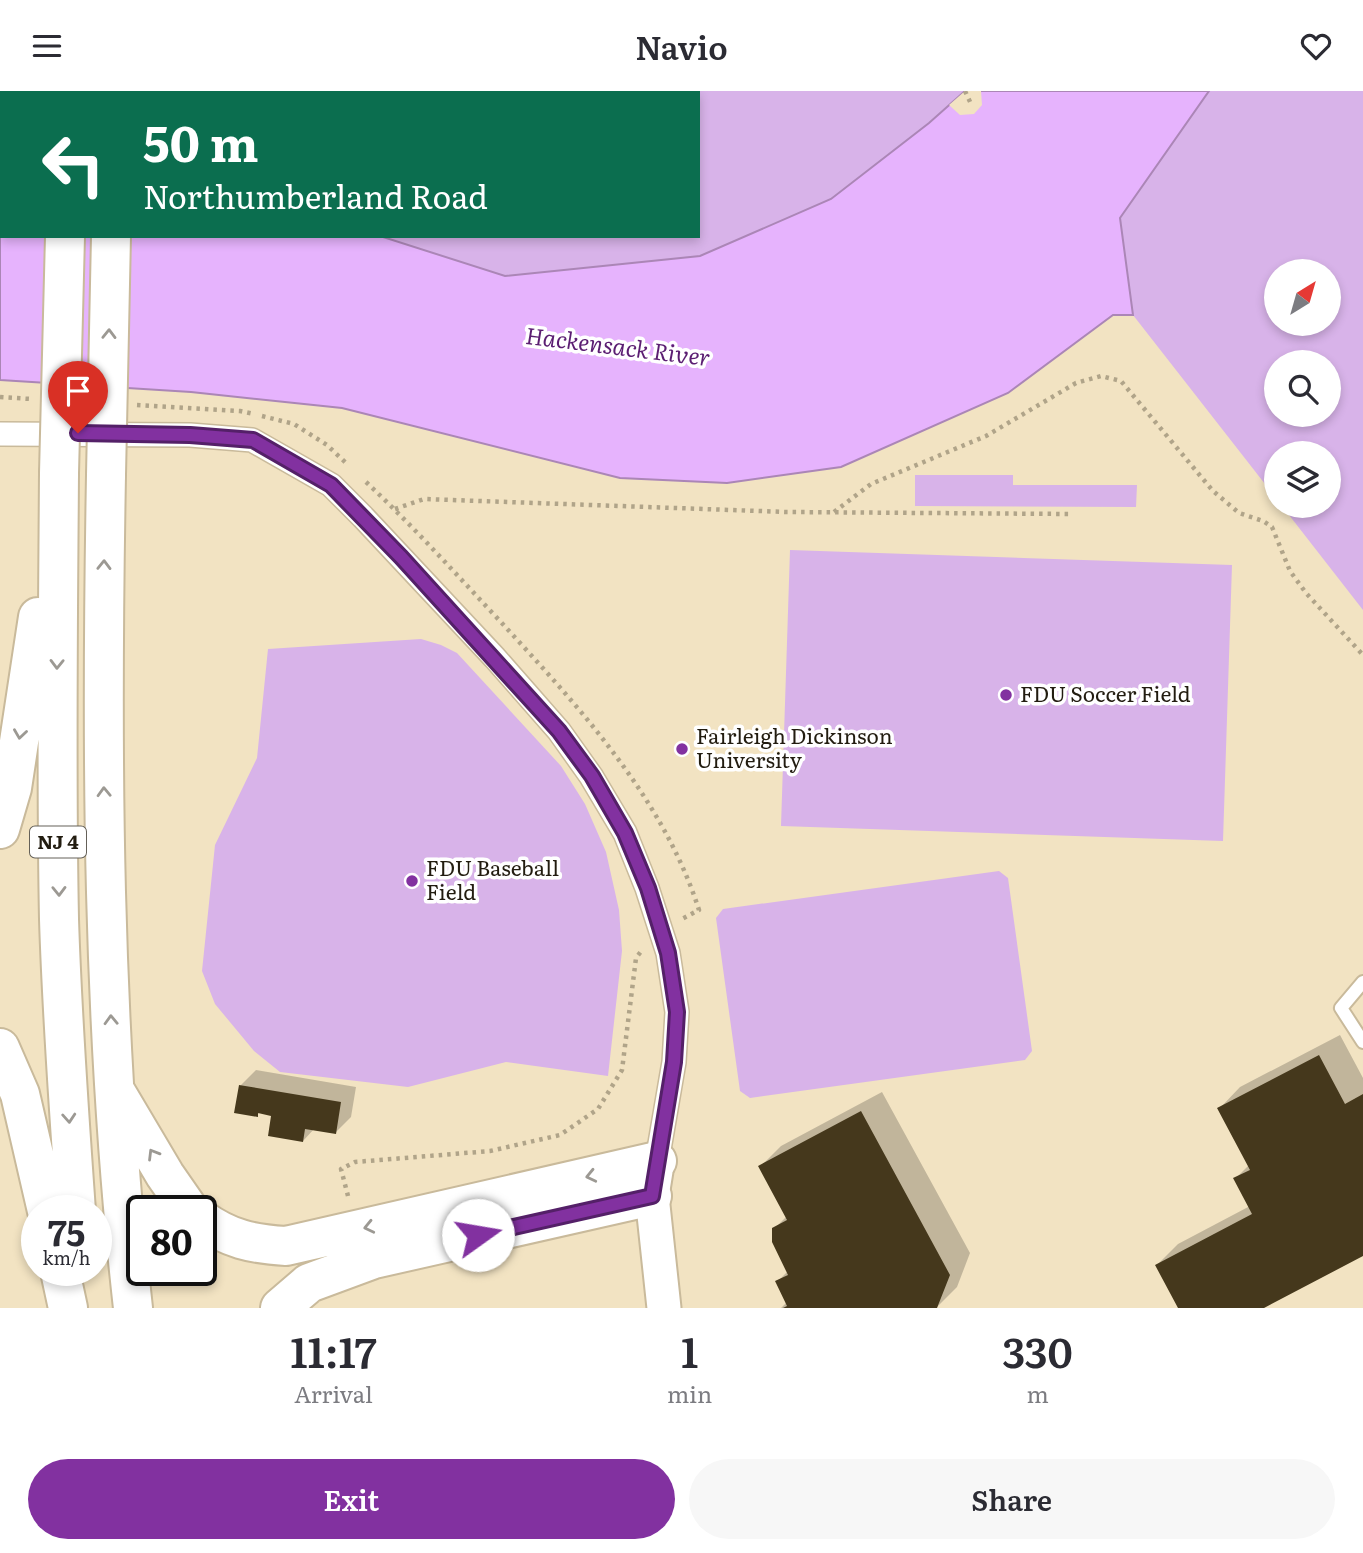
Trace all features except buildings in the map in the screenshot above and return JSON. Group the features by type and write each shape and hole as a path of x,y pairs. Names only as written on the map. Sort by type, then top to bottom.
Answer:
{"highway":[{"name":"NJ 4","path":"65,238 59,473 57,734 59,922 75,1195"},
{"name":"NJ 4","path":"111,238 103,766 113,1088 133,1308"},
{"path":"0,829 12,788 59,473"},
{"path":"0,1048 20,1094 43,1195"},
{"path":"113,1088 179,1195"},
{"path":"217,1230 254,1244 285,1247 655,1178"},
{"path":"280,1308 309,1283 374,1259 655,1178"},
{"path":"63,1286 68,1308"},
{"path":"82,1286 84,1308"}],"main road":[{"path":"655,1178 664,1308"}],"street":[{"path":"0,433 190,435 253,440 331,485 485,648 559,731 592,776 625,833 648,888 668,953 677,1012 674,1062 655,1178"}],"lane":[{"path":"1363,982 1340,1008 1363,1042"}],"path":[{"path":"965,91 972,106"},
{"path":"834,512 871,484 986,436 1076,383 1101,376 1121,381 1213,491 1239,513 1263,520 1272,527 1290,571 1306,593 1363,656"},
{"path":"0,397 34,399"},
{"path":"130,404 240,411 294,424 327,445 356,473"},
{"path":"348,1196 341,1169 355,1162 490,1151 560,1135 598,1109 622,1070 636,958 661,929 699,910 693,888 660,825 624,767 576,703 395,509 365,482"},
{"path":"395,509 424,499 834,512 1070,514"}],"shaded area":[{"path":"700,91 965,91 929,123 831,199 700,257 505,276 386,238 700,238"},
{"path":"1209,91 1363,91 1363,610 1291,518 1341,518 1341,441 1264,441 1264,483 1133,315 1120,218"},
{"path":"915,475 1013,475 1013,485 1137,485 1136,507 915,506"},
{"name":"FDU Soccer Field","path":"790,550 1232,565 1223,841 781,826"},
{"name":"FDU Baseball Field","path":"421,639 457,653 561,766 585,804 606,852 619,910 622,951 608,1076 506,1062 408,1087 280,1072 254,1051 215,1004 202,971 215,845 257,758 268,649"},
{"path":"999,871 1008,878 1032,1051 1025,1060 750,1098 740,1091 716,918 723,909"}],"water":[{"name":"Hackensack River","path":"965,91 1209,91 1120,218 1133,315 1113,315 1008,393 841,467 727,483 620,478 342,408 191,392 0,380 0,238 386,238 505,276 700,256 831,199 929,123"}],"pier":[{"path":"965,91 981,91 982,105 974,114 960,115 949,105"}],"place":[{"name":"FDU Soccer Field","path":"1006,695"},
{"name":"Fairleigh Dickinson University","path":"682,749"},
{"name":"FDU Baseball Field","path":"412,881"}],"route":[{"path":"78,433 190,435 253,440 331,485 495,658 559,731 592,776 625,833 648,888 668,953 677,1012 674,1062 652,1196 478,1235"}]}
